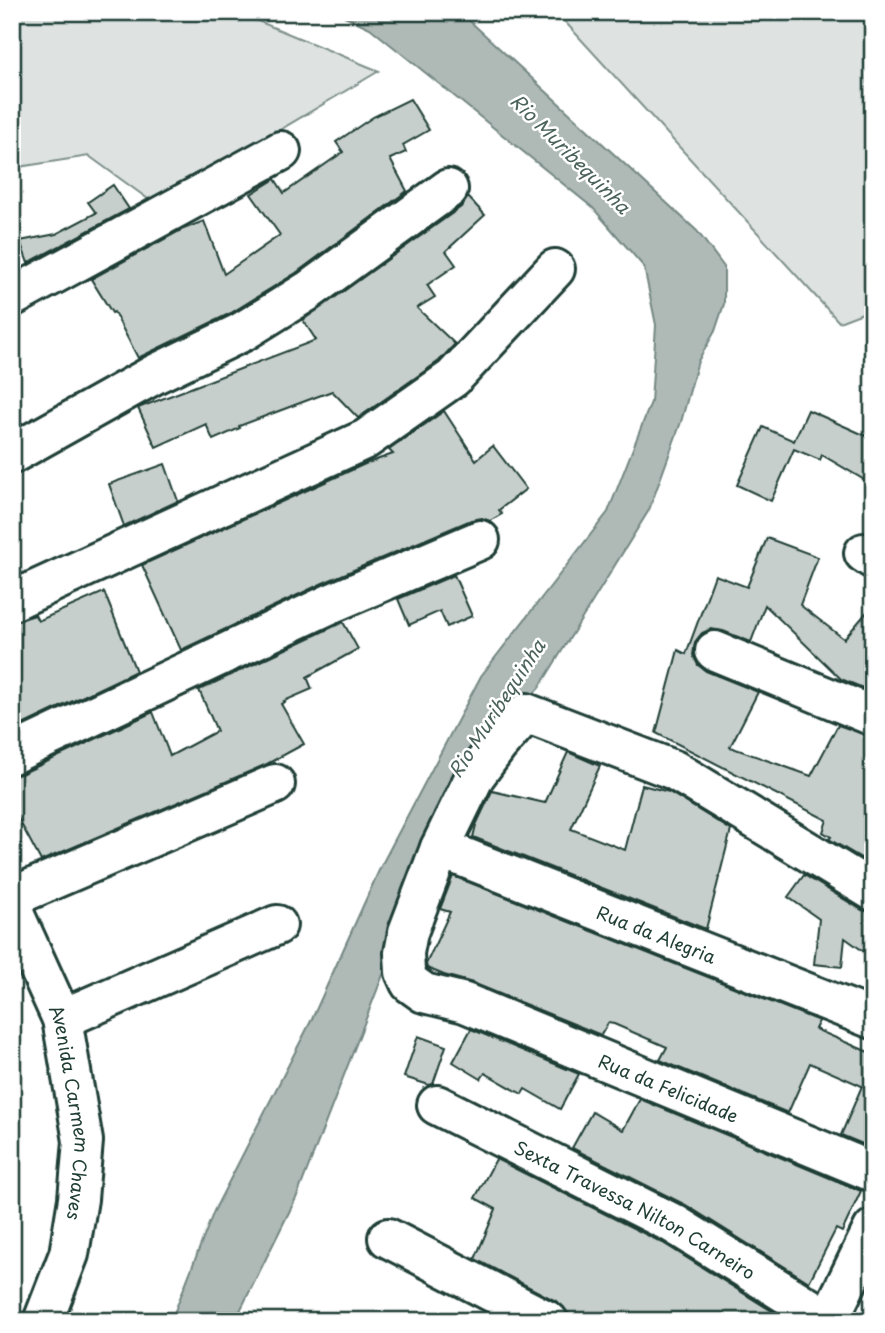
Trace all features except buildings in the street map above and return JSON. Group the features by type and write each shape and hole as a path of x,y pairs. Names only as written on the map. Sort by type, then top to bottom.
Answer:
{"street":[{"path":"12,297 281,151"},
{"path":"12,454 155,374 242,332 309,291 448,189"},
{"path":"12,601 366,439 453,378 555,269"},
{"path":"12,754 332,603 480,540"},
{"path":"715,651 873,716"},
{"name":"Rua da Felicidade","path":"873,891 674,771 526,712 475,776 440,848 408,932 404,953 405,972 416,989 465,1003 873,1172"},
{"path":"12,897 275,784"},
{"name":"Rua da Alegria","path":"440,848 873,1019"},
{"name":"Avenida Carmem Chaves","path":"12,909 62,1019 83,1142 78,1199 69,1254 43,1321"},
{"path":"62,1019 277,925"},
{"name":"Sexta Travessa Nilton Carneiro","path":"437,1105 674,1224 829,1320"},
{"path":"829,1320 873,1229"},
{"path":"388,1238 548,1321"}],"shaded area":[{"path":"12,12 236,12 379,71 155,204 89,156 12,168"},
{"path":"556,12 873,12 873,309 839,322"}],"water":[{"name":"Rio Muribequinha","path":"336,12 460,12 697,231 724,267 724,304 715,331 698,361 681,422 649,510 539,688 494,737 435,841 297,1196 235,1321 171,1321 214,1211 312,1019 381,866 481,676 608,512 651,402 656,325 644,267 593,208 370,28"}]}
